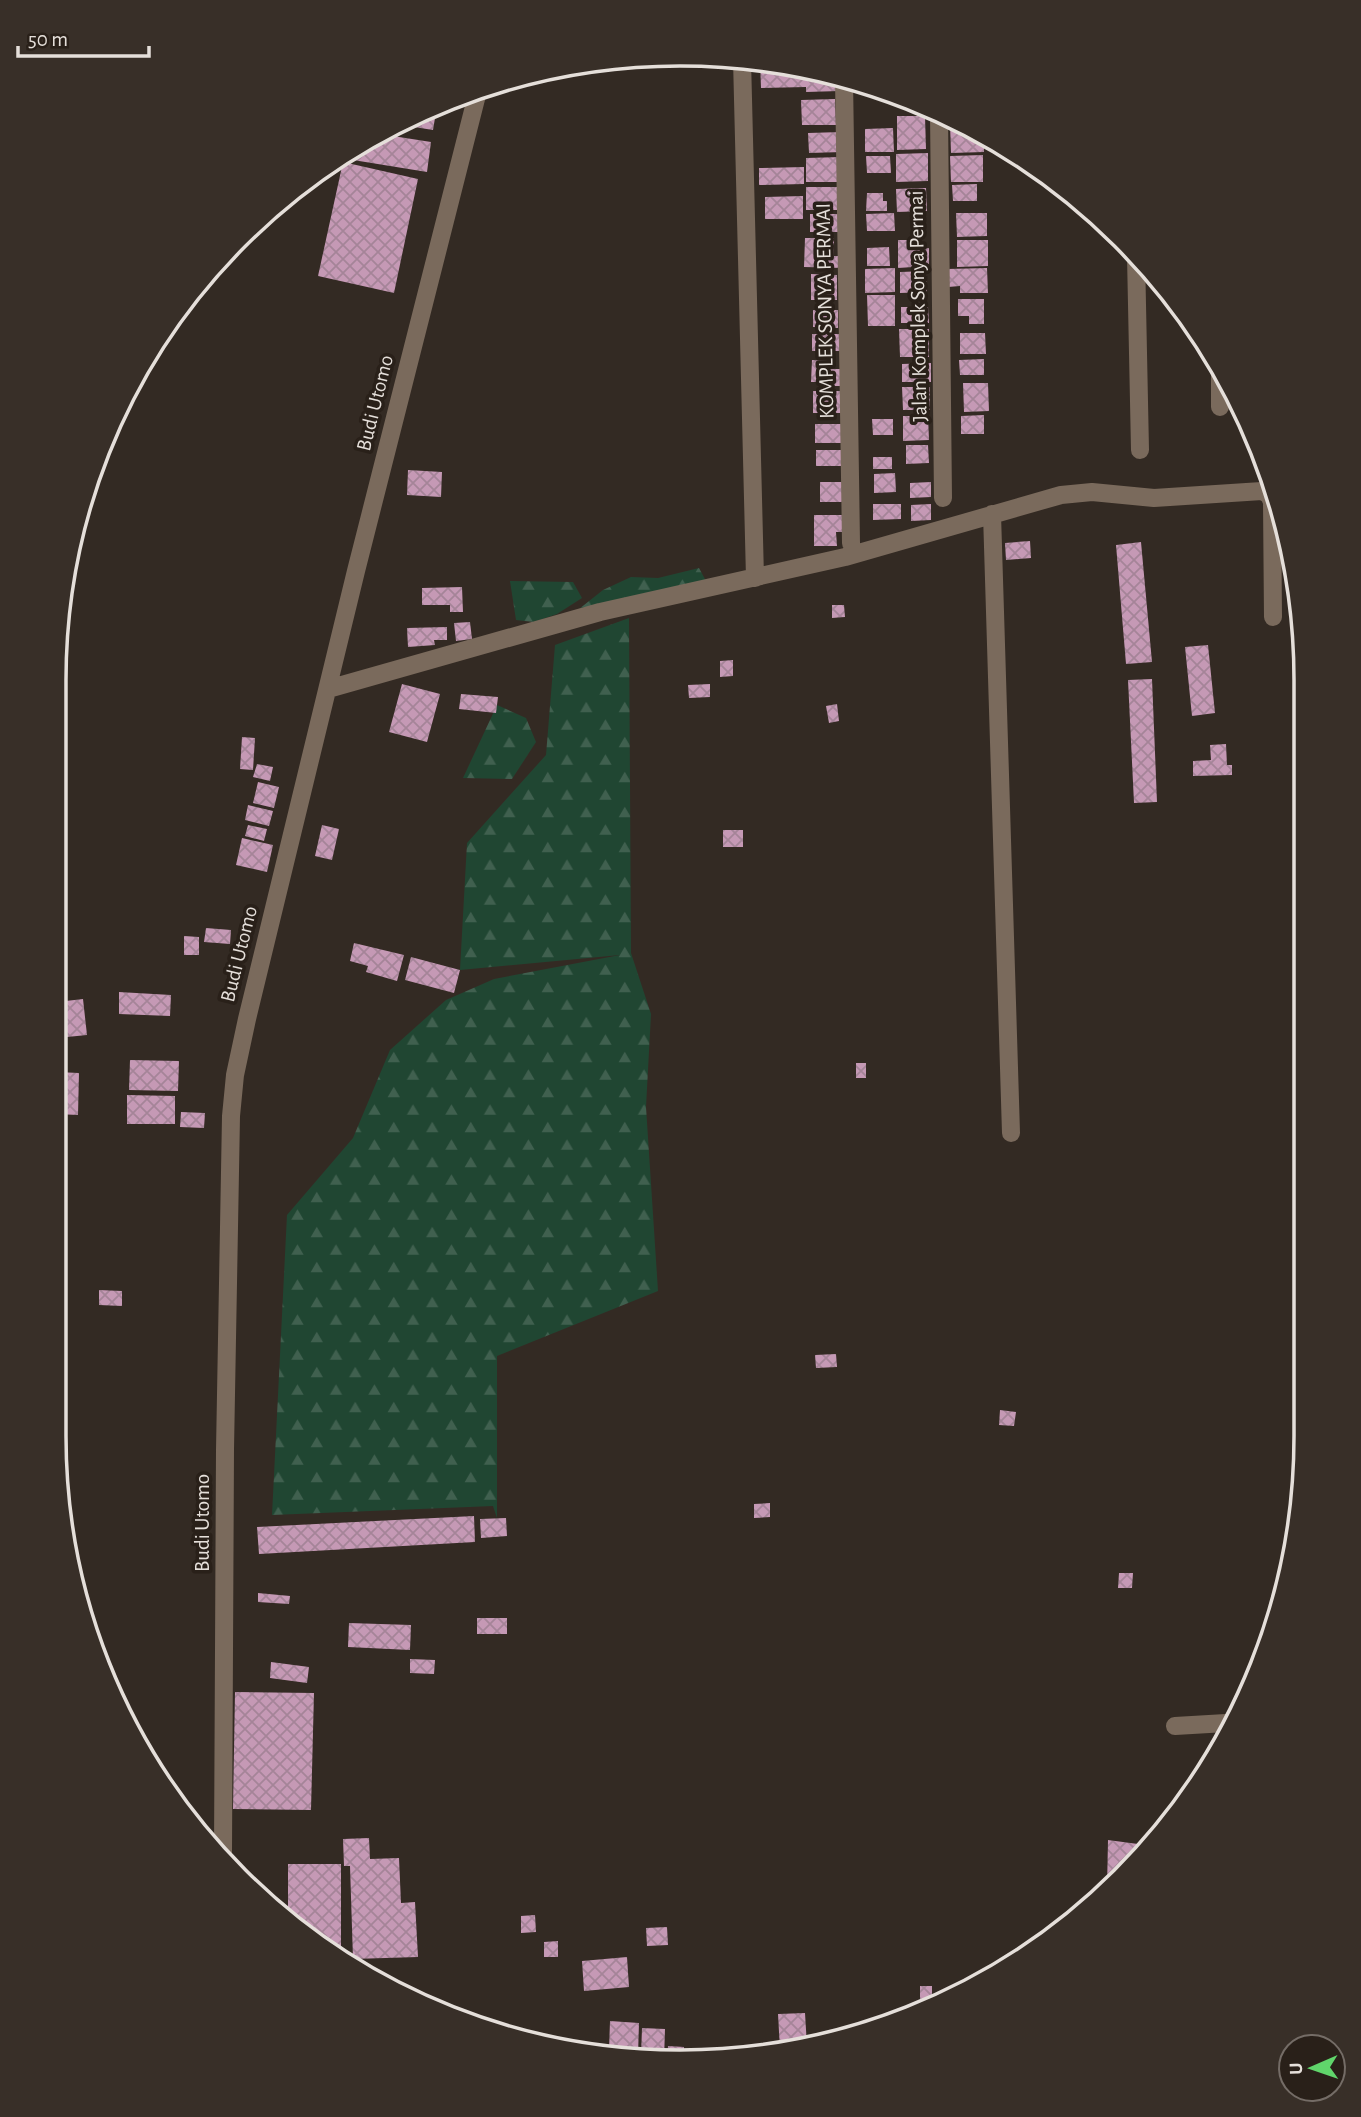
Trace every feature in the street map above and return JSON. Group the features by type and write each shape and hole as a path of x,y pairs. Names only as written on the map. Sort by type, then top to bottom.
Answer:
{"street":[{"path":"742,70 755,578"},
{"name":"KOMPLEK SONYA PERMAI","path":"844,89 851,543"},
{"name":"Budi Utomo","path":"223,1845 225,1450 231,1116 235,1074 359,557 475,102"},
{"name":"Jalan Komplek Sonya Permai","path":"939,124 943,498"},
{"path":"1136,270 1140,450"},
{"path":"1220,389 1220,407"},
{"path":"328,689 600,612 845,557 1061,495 1092,492 1154,498 1265,493"},
{"path":"992,514 1011,1133"},
{"path":"1272,516 1273,617"},
{"path":"1174,1726 1223,1723"}],"green space":[{"path":"699,568 706,581 579,609 603,590 631,577 658,578"},
{"path":"510,581 573,582 582,598 557,614 534,622 516,620"},
{"path":"629,618 631,953 651,1014 646,1107 658,1291 497,1356 497,1518 493,1506 272,1515 287,1215 353,1138 390,1050 446,1000 494,979 620,955 460,970 467,843 546,755 555,645"},
{"path":"497,705 526,718 536,742 512,779 463,778"}],"building":[{"path":"760,72 839,87 840,91 806,92 806,87 761,88"},
{"path":"835,99 836,125 802,125 801,100"},
{"path":"897,116 925,118 926,149 897,150"},
{"path":"435,118 433,130 415,127"},
{"path":"893,128 894,152 865,152 865,129"},
{"path":"950,129 984,147 984,152 951,153"},
{"path":"841,132 842,152 809,153 808,133"},
{"path":"397,137 431,142 427,172 355,160"},
{"path":"928,153 928,181 896,182 896,154"},
{"path":"983,155 983,182 951,182 950,156"},
{"path":"866,156 890,156 891,173 867,173"},
{"path":"841,157 841,182 806,182 806,158"},
{"path":"350,164 418,179 394,293 318,276 342,168"},
{"path":"804,167 804,184 759,185 759,168"},
{"path":"977,184 977,201 953,201 952,185"},
{"path":"806,187 840,187 840,210 806,210"},
{"path":"926,188 927,211 897,212 896,189"},
{"path":"867,193 883,193 883,201 887,201 887,211 866,211"},
{"path":"803,196 803,219 765,219 765,197"},
{"path":"894,213 895,231 867,231 866,214"},
{"path":"956,213 987,213 987,236 957,237"},
{"path":"810,214 838,214 838,232 810,232"},
{"path":"805,238 834,238 834,256 843,256 843,268 804,267"},
{"path":"898,240 916,240 916,249 929,248 929,266 898,268"},
{"path":"957,240 988,240 988,266 957,267"},
{"path":"889,247 890,266 867,266 867,248"},
{"path":"895,268 895,292 865,293 865,269"},
{"path":"987,268 988,293 960,293 960,286 948,287 947,269"},
{"path":"927,271 927,292 900,293 900,272"},
{"path":"811,274 837,275 837,300 811,300"},
{"path":"867,295 895,295 895,326 868,326"},
{"path":"958,299 984,299 984,324 969,324 969,316 958,316"},
{"path":"901,307 928,307 929,323 901,323"},
{"path":"813,310 838,310 838,328 813,327"},
{"path":"899,329 929,329 929,357 900,357"},
{"path":"960,333 985,333 986,354 960,354"},
{"path":"812,334 842,334 842,351 812,351"},
{"path":"984,359 984,375 960,375 959,360"},
{"path":"812,360 827,361 827,369 840,369 841,386 819,386 819,382 811,382"},
{"path":"931,363 931,382 902,382 902,364"},
{"path":"963,383 988,383 989,411 964,412"},
{"path":"902,387 930,387 930,410 903,410"},
{"path":"813,391 841,391 841,413 813,413"},
{"path":"984,415 984,434 961,434 961,416"},
{"path":"903,416 928,416 929,440 903,441"},
{"path":"872,419 893,419 893,435 873,435"},
{"path":"815,424 847,424 847,443 815,443"},
{"path":"906,445 928,445 929,463 906,464"},
{"path":"816,450 841,450 841,466 816,466"},
{"path":"873,457 892,457 892,469 873,469"},
{"path":"408,470 442,472 441,497 407,495"},
{"path":"895,473 896,492 874,493 874,474"},
{"path":"820,482 845,482 845,502 820,502"},
{"path":"931,482 931,497 910,498 910,483"},
{"path":"873,504 901,504 901,519 873,520"},
{"path":"931,504 931,520 911,521 911,505"},
{"path":"814,515 845,515 845,532 836,532 837,546 814,546"},
{"path":"1030,541 1031,558 1006,560 1005,543"},
{"path":"1141,542 1152,662 1126,664 1116,545"},
{"path":"462,587 463,612 450,612 450,605 422,605 422,588"},
{"path":"832,605 844,605 845,617 832,618"},
{"path":"470,622 472,639 456,641 454,623"},
{"path":"447,627 447,640 434,640 435,645 408,647 407,628"},
{"path":"1208,645 1215,713 1192,716 1185,647"},
{"path":"733,660 733,676 720,677 720,661"},
{"path":"1152,679 1157,802 1134,803 1128,680"},
{"path":"402,684 440,694 427,742 389,732"},
{"path":"710,684 710,697 689,698 688,685"},
{"path":"461,694 498,697 496,713 459,709"},
{"path":"837,704 839,721 829,723 826,706"},
{"path":"242,737 255,738 253,770 240,769"},
{"path":"1226,744 1227,765 1232,765 1232,775 1193,776 1193,761 1211,760 1210,745"},
{"path":"257,764 273,767 270,781 253,777"},
{"path":"258,782 279,787 274,808 253,803"},
{"path":"248,805 273,811 269,826 245,820"},
{"path":"248,825 267,829 264,841 245,836"},
{"path":"322,825 339,829 332,860 315,856"},
{"path":"723,830 743,830 743,847 723,847"},
{"path":"242,838 273,845 267,872 236,865"},
{"path":"206,928 231,930 230,944 204,942"},
{"path":"184,936 199,937 199,955 184,955"},
{"path":"354,943 404,955 397,981 366,972 368,966 350,961"},
{"path":"411,957 460,970 454,993 405,980"},
{"path":"119,992 171,995 170,1016 119,1014"},
{"path":"83,999 87,1035 67,1037 67,1001"},
{"path":"130,1060 179,1061 178,1091 129,1090"},
{"path":"856,1063 866,1063 866,1078 856,1078"},
{"path":"67,1072 79,1073 78,1115 67,1114"},
{"path":"127,1095 175,1096 175,1124 127,1124"},
{"path":"181,1112 205,1113 204,1128 180,1127"},
{"path":"99,1290 122,1291 122,1306 99,1305"},
{"path":"836,1354 837,1367 816,1368 815,1355"},
{"path":"1000,1410 1016,1412 1014,1426 999,1425"},
{"path":"770,1503 770,1517 754,1518 754,1504"},
{"path":"474,1516 475,1542 259,1554 257,1527"},
{"path":"506,1518 507,1536 481,1538 480,1519"},
{"path":"1119,1573 1133,1573 1132,1588 1118,1588"},
{"path":"258,1593 290,1596 289,1604 258,1602"},
{"path":"477,1618 507,1618 507,1634 477,1634"},
{"path":"349,1623 411,1625 410,1650 348,1647"},
{"path":"410,1659 435,1660 434,1674 410,1673"},
{"path":"271,1662 309,1667 307,1683 270,1678"},
{"path":"235,1692 314,1693 311,1810 233,1809"},
{"path":"369,1838 370,1859 399,1858 401,1903 415,1902 418,1957 358,1959 353,1956 350,1866 344,1866 343,1839"},
{"path":"1108,1840 1139,1844 1115,1871 1107,1878"},
{"path":"288,1864 341,1864 341,1948 288,1908"},
{"path":"535,1915 536,1932 521,1933 521,1916"},
{"path":"667,1927 668,1945 647,1946 646,1928"},
{"path":"558,1941 558,1957 544,1957 544,1942"},
{"path":"627,1957 629,1987 584,1991 582,1961"},
{"path":"920,1986 932,1986 932,1996 920,2002"},
{"path":"805,2013 806,2038 780,2042 778,2014"},
{"path":"610,2021 639,2023 638,2049 609,2046"},
{"path":"642,2028 665,2029 664,2050 641,2049"},
{"path":"668,2046 684,2047 684,2050 668,2050"}]}
